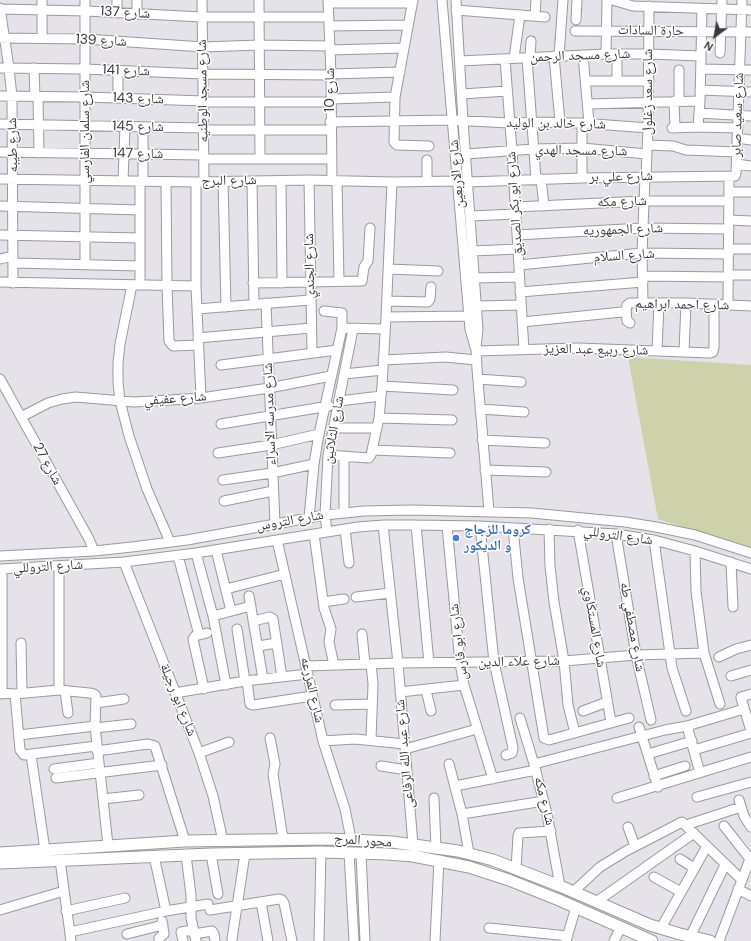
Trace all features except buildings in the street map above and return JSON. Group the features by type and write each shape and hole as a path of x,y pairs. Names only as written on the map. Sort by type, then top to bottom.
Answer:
{"main road":[{"name":"محور المرج","path":"0,853 108,845 283,839 351,839 413,845 468,853 516,868 660,928 710,941"},
{"name":"محور المرج","path":"0,862 212,854 322,852 400,855 439,860 469,867 509,880 576,907 652,941"}],"street":[{"path":"42,0 42,38"},
{"name":"شارع سلمان الفارسي","path":"85,0 85,264"},
{"path":"117,0 117,13"},
{"path":"137,0 137,14"},
{"name":"شارع مسجد الوطنيه","path":"201,398 196,286 200,182 204,157 202,0"},
{"path":"259,0 260,159"},
{"name":"شارع الاربعين","path":"442,0 470,329 476,353 489,512"},
{"name":"شارع الاربعين","path":"456,0 463,121 477,306 478,336 476,353"},
{"path":"535,16 536,0"},
{"path":"560,122 557,56 563,0"},
{"path":"576,20 577,0"},
{"path":"606,54 607,0"},
{"path":"612,0 647,4 690,4 702,9 722,5 746,10"},
{"name":"شارع سعيد صابر","path":"729,177 735,176 737,164 741,32 746,10 742,0"},
{"path":"328,1 412,1 395,97 394,142 396,145 430,146"},
{"name":"شارع 10","path":"328,1 331,74 331,159 334,181 339,281"},
{"name":"شارع سعد زغلول","path":"643,303 642,253 649,102 649,31 647,4"},
{"path":"720,53 722,5"},
{"name":"شارع 137","path":"0,9 202,17 259,16 329,22 408,25"},
{"name":"شارع طيبه","path":"0,9 5,68 12,97 13,283"},
{"path":"698,127 702,9"},
{"path":"456,10 545,17"},
{"name":"شارع ابو بكر الصديق","path":"520,15 509,59 507,91 524,350"},
{"name":"حارة السادات","path":"575,30 751,32"},
{"name":"شارع 139","path":"2,38 86,39 203,47 259,45 330,48 404,48"},
{"path":"531,41 528,58 534,149 538,179 544,206"},
{"name":"شارع مسجد الرحمن","path":"460,61 606,54 701,56"},
{"path":"617,54 617,80"},
{"path":"582,178 582,148 588,104 583,55"},
{"name":"شارع 141","path":"5,68 85,69 203,74 331,74 400,72"},
{"path":"34,68 37,97 39,153"},
{"path":"701,68 751,70"},
{"path":"118,70 118,98"},
{"path":"679,70 673,128 698,127 738,133 751,140"},
{"path":"586,81 649,81"},
{"path":"700,90 751,92"},
{"path":"462,94 507,91"},
{"name":"شارع 143","path":"0,96 260,102 395,97"},
{"path":"588,104 700,101"},
{"path":"699,113 751,116"},
{"name":"شارع خالد بن الوليد","path":"330,126 394,121 452,120 510,123 586,123 648,128"},
{"name":"شارع 145","path":"0,124 260,130 330,126"},
{"path":"123,181 125,126"},
{"path":"144,127 140,210 140,266 118,363 118,382 120,400 129,436 147,489 170,542"},
{"name":"شارع مسجد الهدي","path":"466,154 534,149 648,149 673,146 686,150 737,152"},
{"name":"شارع 147","path":"0,152 143,154 260,159 331,159"},
{"path":"427,160 427,182"},
{"path":"737,164 751,166"},
{"path":"728,304 729,177"},
{"name":"شارع علي بر","path":"468,182 582,178 729,177"},
{"name":"شارع البرج","path":"0,179 141,182 252,180 392,182 458,181"},
{"path":"252,180 254,305"},
{"name":"شارع الجندي","path":"309,180 312,352"},
{"path":"223,181 226,307"},
{"path":"281,181 282,283"},
{"path":"166,182 167,285 170,344 174,346 268,332 311,328"},
{"path":"328,455 369,458 372,453 379,418 382,386 386,329 392,182"},
{"name":"شارع مكه","path":"470,216 544,206 729,196 751,192"},
{"path":"0,206 140,210"},
{"name":"شارع الجمهوريه","path":"517,235 729,224 751,221"},
{"path":"254,283 361,281 363,279 364,267 368,260 370,228"},
{"path":"0,235 140,238"},
{"path":"473,251 518,249"},
{"name":"شارع السلام","path":"519,265 642,253 729,252 751,249"},
{"path":"0,259 140,266"},
{"path":"388,269 438,271"},
{"path":"520,292 643,279 751,275"},
{"path":"475,278 519,277"},
{"path":"0,282 196,286"},
{"path":"387,301 426,303 430,299 431,287"},
{"path":"197,309 310,300"},
{"name":"شارع مدرسه الاسراء","path":"266,303 275,524"},
{"name":"شارع احمد ابراهيم","path":"522,322 622,312 626,309 629,303 728,304 751,306"},
{"path":"657,351 659,303"},
{"path":"684,352 686,303"},
{"name":"شارع ربيع عبد العزيز","path":"383,360 446,357 476,353 524,350 578,348 710,353 713,352 714,348 714,304"},
{"path":"477,306 521,305"},
{"path":"626,309 627,321 630,323"},
{"path":"324,311 342,312 342,328 386,329"},
{"path":"386,317 469,316"},
{"name":"شارع الثلاثين","path":"309,518 314,464 319,434 342,328"},
{"name":"شارع الثلاثين","path":"327,532 325,515 328,455 353,328"},
{"path":"221,364 337,350"},
{"path":"344,374 383,370"},
{"name":"شارع عفيفي","path":"21,417 48,403 76,397 152,401 201,398 269,388 331,376"},
{"name":"شارع 27","path":"0,379 89,539 94,551"},
{"path":"478,379 521,382"},
{"path":"382,386 453,390"},
{"path":"221,424 381,396"},
{"path":"480,409 524,412"},
{"path":"379,418 452,420"},
{"path":"333,428 377,428"},
{"path":"218,453 271,445 319,434"},
{"path":"482,440 545,443"},
{"path":"372,453 450,453"},
{"path":"344,457 344,512"},
{"path":"223,480 272,473 314,464"},
{"path":"485,470 546,472"},
{"path":"224,501 273,491"},
{"name":"شارع التروس","path":"94,551 170,542 344,512 412,510 489,512"},
{"name":"شارع التروللي","path":"489,512 548,514 676,531 751,553"},
{"path":"602,520 602,532"},
{"name":"شارع التروس","path":"96,564 178,556 345,529 383,525 480,526"},
{"name":"شارع عبد الله الرفاعى","path":"383,525 398,663 413,845"},
{"path":"416,525 429,663"},
{"name":"شارع ابو فارس","path":"447,526 460,663 464,685 493,779"},
{"path":"480,526 494,662 513,748 512,753 506,755"},
{"name":"شارع التروللي","path":"480,526 578,530 654,540 731,562 751,570"},
{"path":"513,528 518,578 546,739 549,740 629,718"},
{"path":"345,529 349,563"},
{"path":"549,529 552,584 564,661 568,705 575,733"},
{"name":"شارع المستكاوي","path":"578,530 611,722"},
{"path":"314,534 323,602 331,629 329,642 334,665"},
{"name":"شارع مصطفي طه","path":"616,534 636,655 651,720"},
{"name":"شارع المزرعه","path":"277,540 323,741 345,808 351,839"},
{"path":"654,540 673,673 686,711"},
{"path":"216,550 231,611"},
{"name":"شارع التروللي","path":"0,556 94,551"},
{"path":"695,551 696,591 704,653 720,704"},
{"path":"196,553 213,616 226,685"},
{"path":"178,556 203,634 194,637 193,641 204,689"},
{"name":"شارع ابو رجيلة","path":"124,562 199,753 213,796 223,841"},
{"path":"731,562 732,607"},
{"name":"شارع التروللي","path":"1,569 96,564"},
{"path":"60,566 62,690 68,713"},
{"path":"1,569 1,693 18,694 62,690 92,693 96,696 95,727 108,845"},
{"path":"226,589 285,574"},
{"path":"356,597 390,593"},
{"path":"249,596 263,679"},
{"path":"323,602 344,599"},
{"path":"213,616 251,606"},
{"path":"253,621 270,617 273,618 282,677"},
{"path":"237,629 250,704 253,706 312,696"},
{"path":"362,634 373,684 371,740"},
{"path":"21,643 18,694 21,753 24,755 31,755 151,744 155,746 185,842"},
{"path":"258,646 277,643"},
{"path":"719,657 736,649 751,645"},
{"name":"شارع علاء الدين","path":"175,693 246,681 282,677 334,665 564,661 636,655 704,653"},
{"path":"731,676 751,670"},
{"path":"400,692 464,685"},
{"path":"426,690 431,711"},
{"path":"648,754 751,732 747,713 741,700 742,696 751,694"},
{"path":"96,703 124,699"},
{"path":"583,711 608,702"},
{"path":"335,705 372,704"},
{"path":"455,786 493,779 673,728 747,713"},
{"name":"شارع مكه","path":"520,718 544,801 551,831 560,886"},
{"path":"19,735 131,724"},
{"path":"687,726 700,773"},
{"path":"639,727 658,786"},
{"path":"323,741 345,739 371,740 405,746 477,729"},
{"path":"270,738 275,764 273,772 283,839"},
{"path":"199,753 229,742"},
{"path":"31,755 45,850"},
{"path":"617,798 751,757"},
{"path":"54,769 99,763"},
{"path":"449,764 462,814 468,853"},
{"path":"56,778 162,766"},
{"path":"381,766 407,770"},
{"path":"654,776 685,766"},
{"path":"697,797 751,782"},
{"path":"103,799 139,796"},
{"path":"434,798 436,848"},
{"path":"462,814 544,801"},
{"path":"686,826 740,804 744,816 751,827"},
{"path":"573,892 600,867 680,822 683,822 725,865 742,880"},
{"path":"516,825 518,835 516,868"},
{"path":"719,941 738,889 748,871 750,857 724,826"},
{"path":"628,827 635,846"},
{"path":"518,835 521,833 551,831"},
{"path":"596,902 694,834"},
{"path":"660,928 707,846"},
{"path":"319,941 322,852"},
{"path":"349,853 354,941"},
{"path":"361,853 365,941"},
{"path":"212,854 218,894"},
{"path":"232,939 245,854"},
{"path":"186,855 194,935"},
{"path":"154,856 163,911 164,934 159,938 159,941"},
{"path":"680,859 694,868"},
{"path":"60,860 66,911 71,937 163,911 191,906 209,907 237,905 275,899 282,900 292,941"},
{"path":"435,941 439,860"},
{"path":"690,937 725,865"},
{"path":"654,877 681,892"},
{"path":"738,889 751,896"},
{"path":"0,910 28,900 64,891"},
{"path":"351,898 363,897"},
{"path":"66,911 125,898"},
{"path":"260,902 268,941"},
{"path":"489,928 501,933 567,939 576,907"},
{"path":"127,934 163,926"},
{"path":"614,941 621,927"},
{"path":"183,941 181,932 194,935 212,931 215,941"}],"green space":[{"path":"628,357 751,365 751,549 658,519"}],"place":[{"name":"كروما للزجاج و الديكور","path":"456,538"}]}
